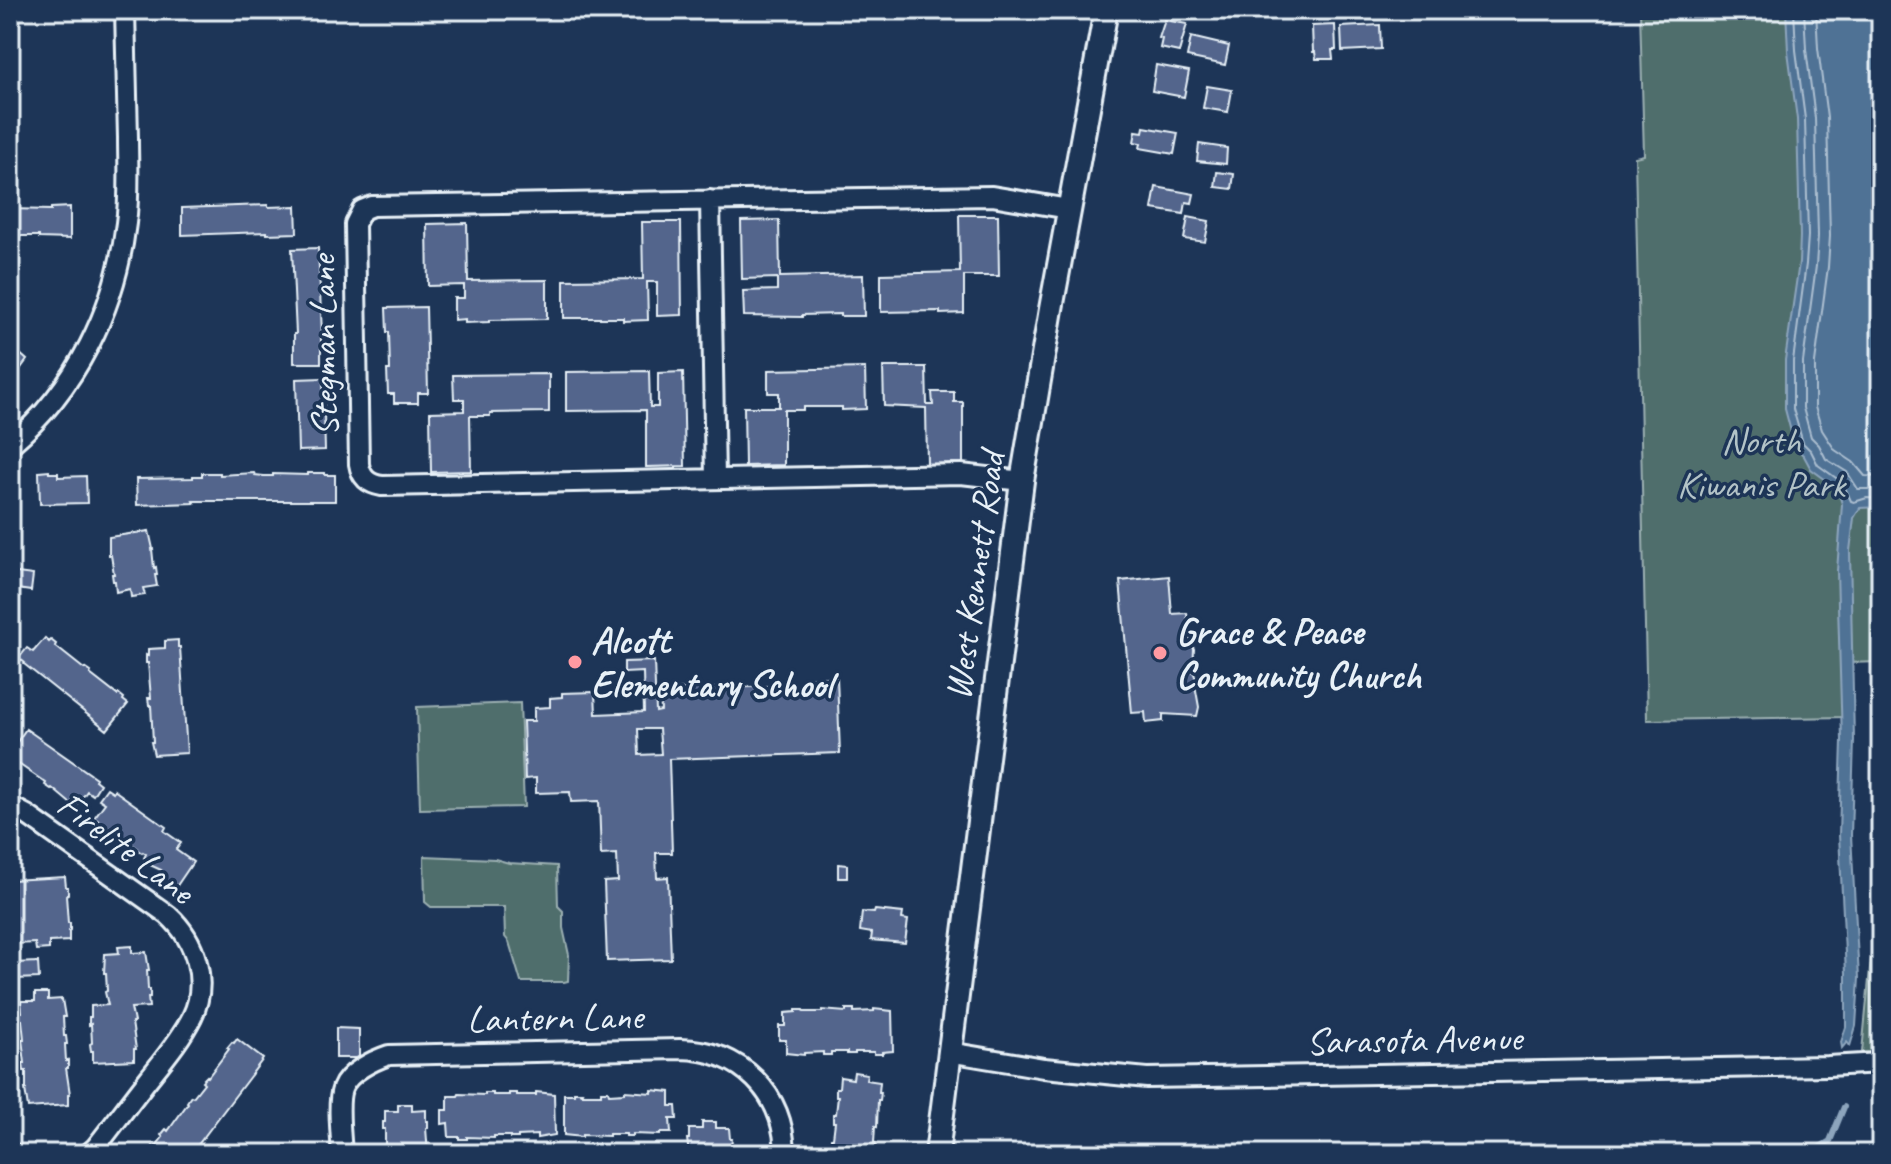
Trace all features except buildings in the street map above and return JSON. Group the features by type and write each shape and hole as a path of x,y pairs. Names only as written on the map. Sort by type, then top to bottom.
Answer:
{"street":[{"path":"10,445 48,407 77,367 98,328 114,283 123,245 128,200 125,10"},
{"name":"West Kennett Road","path":"937,1154 1022,481 1106,10"},
{"name":"Stegman Lane","path":"1022,481 961,474 374,484 365,479 359,464 355,224 362,210 372,206 992,196 1069,209"},
{"path":"710,200 715,479"},
{"name":"Firelite Lane","path":"10,806 168,915 187,937 196,959 199,989 192,1017 169,1053 88,1154"},
{"name":"Lantern Lane","path":"342,1154 341,1097 344,1085 374,1061 389,1055 680,1049 715,1054 752,1075 770,1097 779,1117 785,1154"},
{"name":"Sarasota Avenue","path":"949,1052 1044,1068 1147,1078 1881,1063"}],"green space":[{"name":"North Kiwanis Park","path":"1640,10 1834,10 1881,378 1881,662 1845,663 1847,717 1647,720 1635,157 1644,155"},
{"path":"520,703 524,807 420,809 417,707"},
{"path":"1881,855 1881,1052 1862,1052"},
{"path":"424,856 557,866 558,906 563,911 569,955 568,981 521,982 505,937 504,907 431,907 425,902"}],"water":[{"path":"1786,10 1881,10 1881,507 1860,508 1854,518 1850,551 1854,740 1851,835 1859,978 1856,1026 1850,1046 1847,1042 1842,1048 1846,1027 1846,973 1839,835 1842,740 1837,571 1842,504 1837,488 1811,469 1795,447 1785,409 1785,360 1800,236 1797,119"}],"waterway":[{"path":"1816,1154 1820,1147 1830,1141 1844,1107"}],"place":[{"name":"Grace & Peace Community Church","path":"1160,653"},
{"name":"Alcott Elementary School","path":"575,662"}]}
